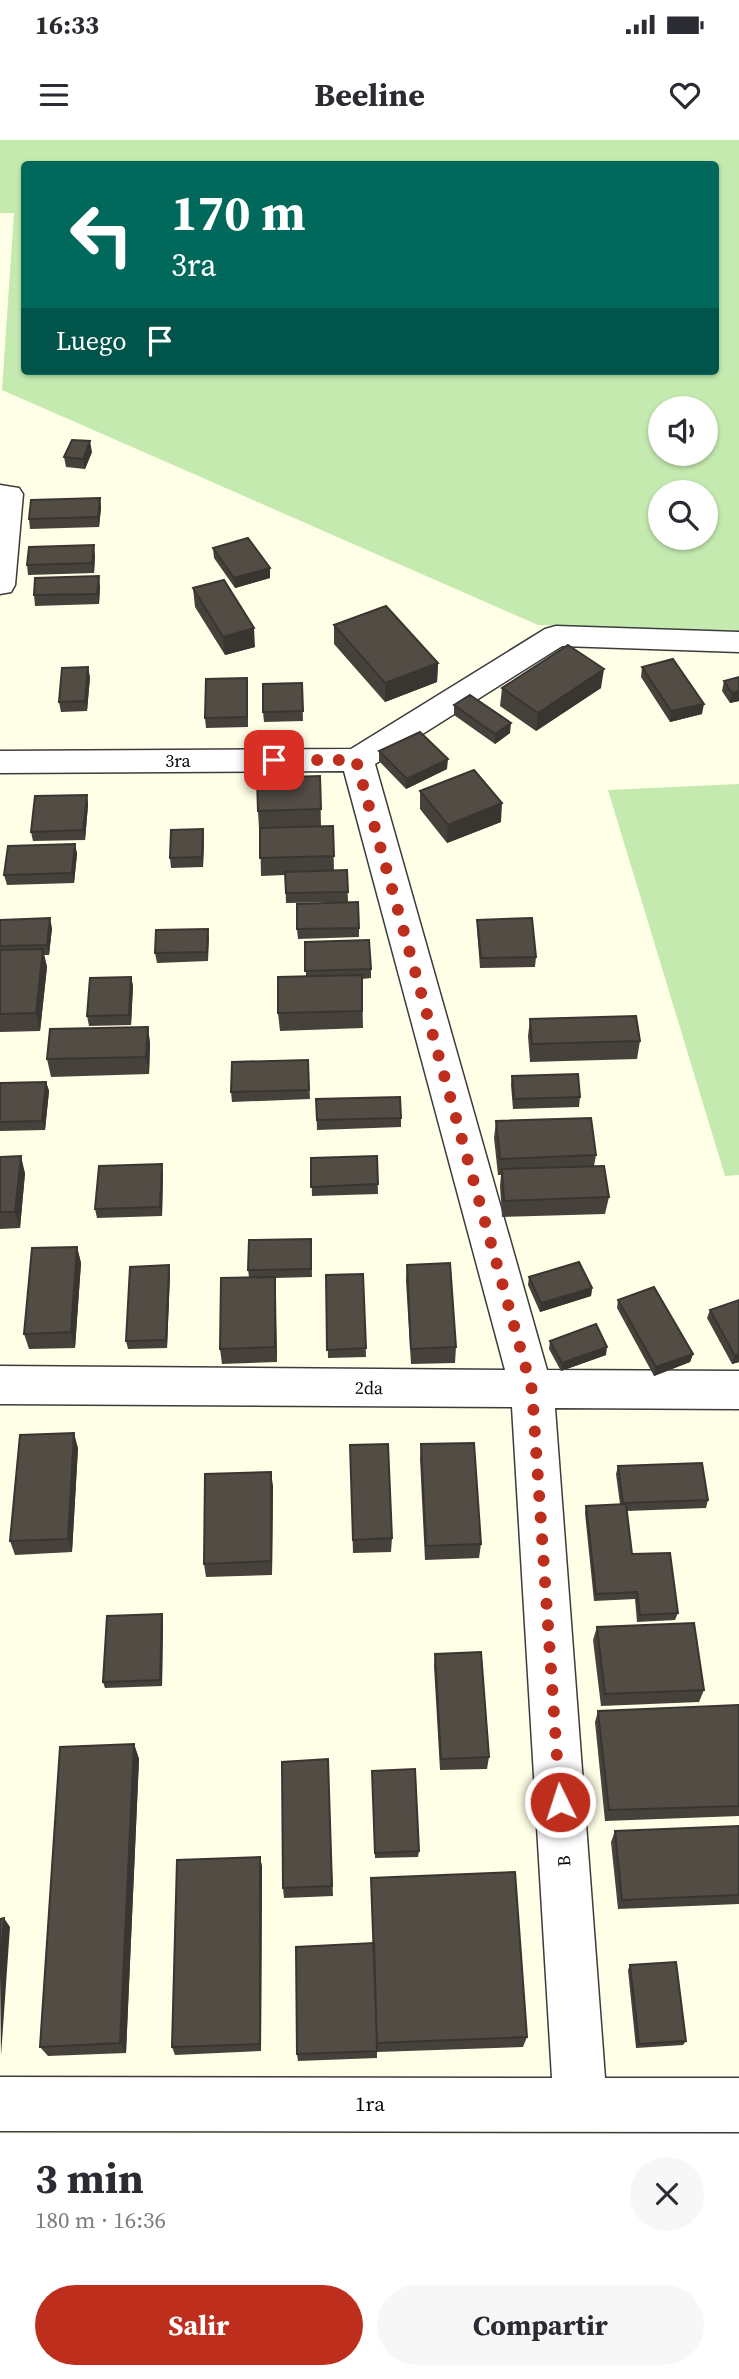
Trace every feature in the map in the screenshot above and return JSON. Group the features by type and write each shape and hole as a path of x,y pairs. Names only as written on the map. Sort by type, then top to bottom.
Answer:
{"street":[{"path":"0,585 5,494"},
{"path":"356,760 556,636 739,642"},
{"name":"3ra","path":"0,762 356,760"},
{"name":"B","path":"356,760 532,1390 580,2105"},
{"name":"2da","path":"0,1385 739,1391"},
{"name":"1ra","path":"0,2104 739,2105"}],"green space":[{"path":"0,140 739,140 739,633 538,625 2,390 14,213 0,213"},
{"path":"739,784 739,1175 725,1176 608,790"}],"building":[{"path":"72,440 90,441 83,459 64,457"},
{"path":"100,498 98,517 29,519 31,500"},
{"path":"248,538 270,568 234,578 213,548"},
{"path":"94,545 92,563 27,565 29,547"},
{"path":"99,576 97,594 34,595 35,578"},
{"path":"224,580 254,628 223,637 193,588"},
{"path":"386,606 438,663 385,683 334,625"},
{"path":"568,645 604,669 538,713 502,688"},
{"path":"673,659 704,704 671,711 642,667"},
{"path":"88,667 85,701 59,702 62,668"},
{"path":"739,677 739,691 732,693 724,681"},
{"path":"247,678 247,717 205,718 206,679"},
{"path":"302,683 303,711 263,712 263,684"},
{"path":"470,695 511,723 495,734 454,705"},
{"path":"420,732 448,759 407,779 379,751"},
{"path":"474,770 502,803 448,825 420,791"},
{"path":"320,776 321,809 258,811 257,778"},
{"path":"87,795 83,830 31,832 35,796"},
{"path":"333,826 334,856 260,858 260,828"},
{"path":"203,829 202,857 170,858 171,830"},
{"path":"75,844 72,873 4,875 8,846"},
{"path":"347,870 348,892 286,893 285,872"},
{"path":"358,902 359,928 297,929 297,904"},
{"path":"50,918 47,945 0,946 0,920"},
{"path":"532,918 536,957 481,958 477,920"},
{"path":"208,929 207,952 155,953 156,930"},
{"path":"369,940 371,969 305,971 305,942"},
{"path":"43,949 36,1013 0,1014 0,950"},
{"path":"362,975 362,1011 278,1013 278,977"},
{"path":"131,977 129,1015 87,1016 90,978"},
{"path":"636,1016 640,1041 532,1044 530,1019"},
{"path":"148,1027 146,1057 47,1059 50,1029"},
{"path":"308,1060 309,1090 231,1092 232,1062"},
{"path":"578,1074 580,1097 514,1099 512,1076"},
{"path":"46,1082 42,1121 0,1122 0,1083"},
{"path":"400,1097 401,1118 317,1120 316,1099"},
{"path":"591,1118 596,1155 500,1159 496,1121"},
{"path":"21,1156 15,1212 0,1212 0,1157"},
{"path":"377,1156 378,1184 311,1187 311,1158"},
{"path":"162,1164 160,1207 95,1209 99,1166"},
{"path":"604,1166 609,1197 504,1201 502,1169"},
{"path":"311,1239 311,1269 248,1270 249,1240"},
{"path":"77,1247 71,1332 24,1334 32,1248"},
{"path":"579,1262 592,1288 541,1303 529,1277"},
{"path":"450,1263 456,1347 411,1349 407,1265"},
{"path":"169,1265 166,1340 126,1341 130,1267"},
{"path":"363,1274 366,1348 327,1350 326,1275"},
{"path":"275,1277 275,1347 220,1349 221,1278"},
{"path":"654,1287 693,1354 656,1367 618,1300"},
{"path":"739,1300 739,1354 735,1356 710,1310"},
{"path":"596,1324 607,1347 562,1363 550,1341"},
{"path":"74,1433 68,1539 10,1541 20,1435"},
{"path":"474,1443 481,1544 426,1546 421,1444"},
{"path":"388,1444 392,1538 353,1540 350,1445"},
{"path":"702,1463 708,1500 623,1503 618,1466"},
{"path":"271,1472 271,1561 204,1564 205,1474"},
{"path":"626,1504 632,1554 670,1553 678,1613 640,1615 637,1592 596,1594 586,1506"},
{"path":"162,1614 160,1680 103,1682 107,1616"},
{"path":"694,1623 704,1690 605,1694 597,1627"},
{"path":"481,1652 489,1757 441,1759 435,1654"},
{"path":"739,1705 739,1806 609,1810 598,1711"},
{"path":"134,1744 120,2043 40,2047 60,1747"},
{"path":"328,1759 332,1886 283,1888 282,1762"},
{"path":"415,1769 419,1851 375,1853 372,1771"},
{"path":"739,1826 739,1895 622,1900 615,1831"},
{"path":"260,1857 260,2044 172,2047 177,1860"},
{"path":"515,1872 527,2037 377,2043 371,1878"},
{"path":"4,1918 0,1973 0,1919"},
{"path":"374,1943 377,2051 297,2054 296,1947"},
{"path":"676,1962 686,2041 639,2044 630,1965"}],"route":[{"path":"274,760 356,760 532,1390 560,1802"}]}
